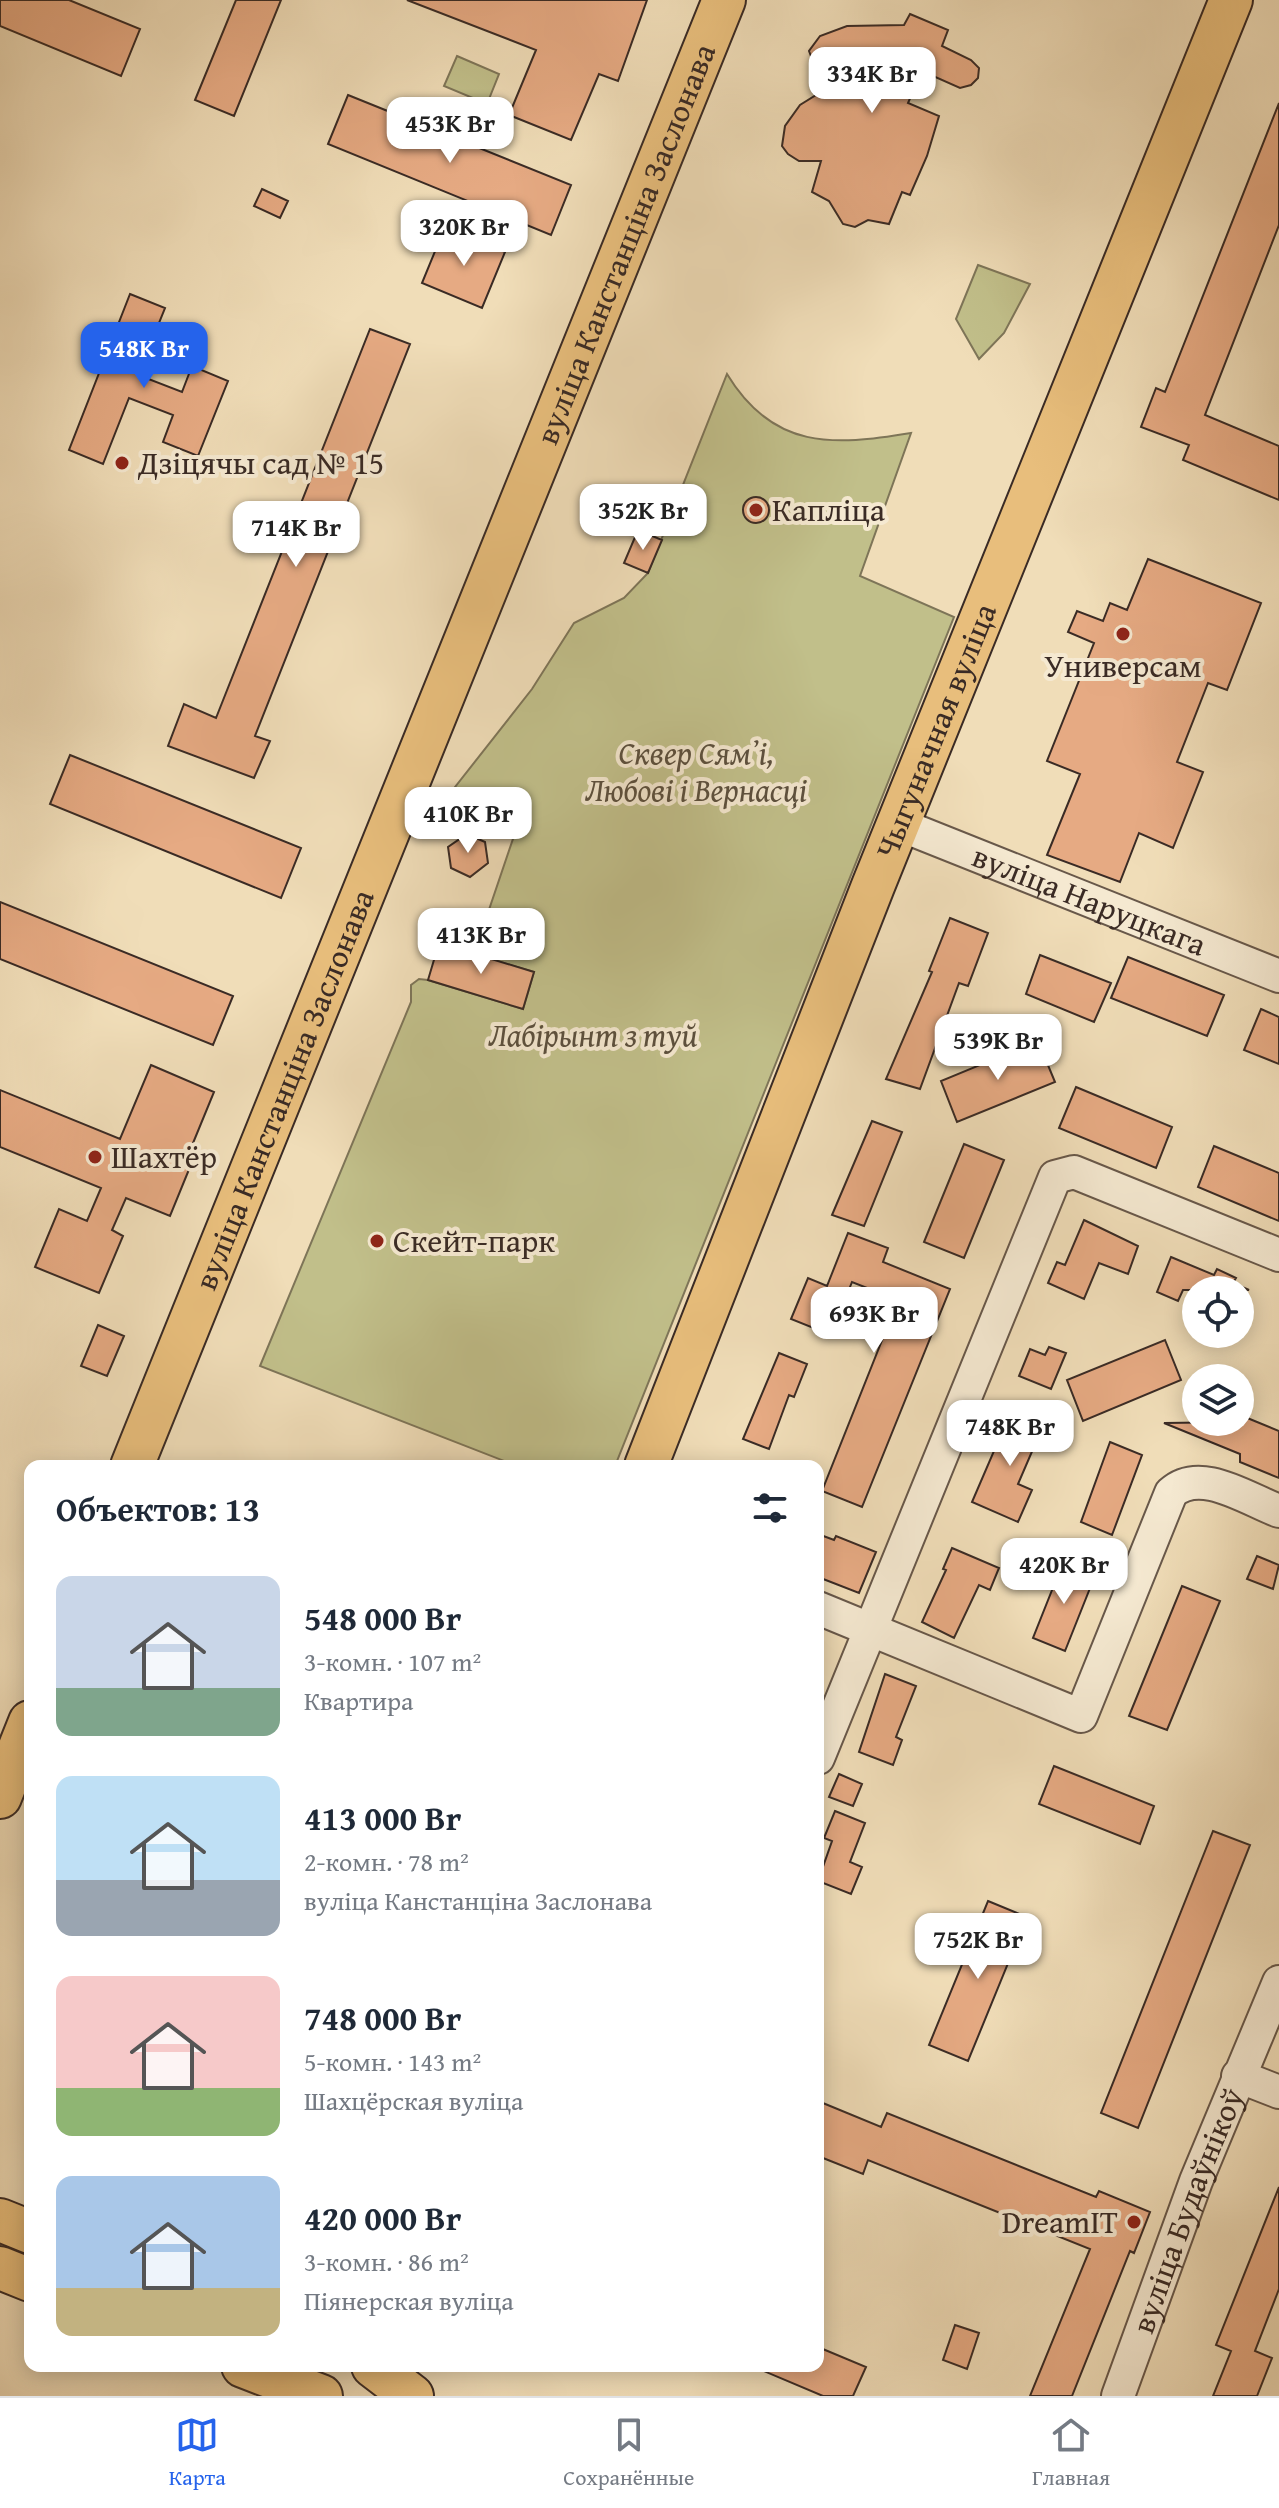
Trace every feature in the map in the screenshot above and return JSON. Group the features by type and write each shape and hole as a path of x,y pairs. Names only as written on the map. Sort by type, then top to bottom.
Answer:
{"main road":[{"name":"вуліца Канстанціна Заслонава","path":"134,1460 724,0"},
{"name":"Чыгуначная вуліца","path":"648,1460 898,824 1231,0"},
{"path":"0,1797 24,1737"},
{"path":"0,2220 24,2230"},
{"path":"0,2268 24,2278"},
{"path":"259,2372 295,2385"},
{"path":"381,2372 412,2396"}],"street":[{"name":"вуліца Наруцкага","path":"898,824 1279,976"},
{"path":"824,1744 1055,1177 1074,1172 1279,1255"},
{"path":"824,1610 1081,1716 1171,1493 1179,1486 1199,1480 1279,1511"},
{"name":"вуліца Будаўнікоў","path":"1118,2396 1238,2076 1279,1982"},
{"path":"1238,2076 1279,2092"}],"green space":[{"path":"457,56 499,74 487,104 444,86"},
{"path":"978,265 1030,284 1004,333 979,359 956,319"},
{"name":"Сквер Сямʼі, Любові і Вернасці","path":"727,374 745,399 764,417 807,437 856,440 911,433 860,576 954,617 617,1460 502,1460 260,1366 411,1002 411,985 419,979 428,980 523,1009 534,972 474,954 519,821 448,796 532,689 574,623 624,598 648,573"}],"building":[{"path":"0,0 69,0 140,29 121,76 0,26"},
{"path":"236,0 281,0 234,116 195,100"},
{"path":"407,0 647,0 618,81 599,74 571,140 509,115 536,50"},
{"path":"910,14 948,30 942,46 971,60 979,68 978,78 971,85 960,88 922,71 908,103 939,116 927,156 910,195 902,192 889,224 868,220 855,227 843,224 829,201 812,192 821,161 799,161 788,154 782,146 785,126 800,105 832,85 814,64 809,51 820,36 847,26 904,25"},
{"path":"348,95 571,185 551,235 328,144"},
{"path":"1279,103 1279,225 1205,415 1279,446 1279,500 1183,460 1189,445 1141,427 1156,388 1165,392"},
{"path":"262,189 288,201 280,218 254,206"},
{"path":"445,227 505,252 482,308 422,283"},
{"path":"130,294 165,308 138,375 182,392 192,366 228,381 198,456 163,442 173,415 129,398 103,464 69,450"},
{"path":"370,329 410,344 255,736 270,741 254,778 168,746 184,704 216,718"},
{"name":"Капліца","path":"756,497 765,501 769,510 765,519 756,523 747,519 743,510 747,501"},
{"path":"638,530 662,540 648,573 624,563"},
{"path":"1148,559 1261,603 1227,690 1208,683 1177,762 1203,772 1173,848 1139,833 1120,882 1047,855 1080,774 1047,761 1094,643 1068,632 1077,611 1103,621 1110,603 1127,610"},
{"path":"70,755 301,848 281,898 50,804"},
{"path":"467,834 485,842 488,863 470,877 451,868 448,847"},
{"path":"0,902 233,996 213,1045 0,959"},
{"path":"950,918 988,933 968,986 959,983 920,1089 886,1079 932,972 929,971"},
{"path":"439,943 534,972 523,1009 428,980"},
{"path":"1040,955 1111,983 1094,1022 1026,994"},
{"path":"1128,957 1224,995 1207,1036 1111,998"},
{"path":"1261,1009 1279,1017 1279,1064 1244,1050"},
{"path":"1038,1041 1055,1082 957,1122 941,1081"},
{"path":"151,1065 214,1092 184,1165 190,1167 170,1216 126,1198 112,1230 123,1236 99,1293 35,1267 59,1209 87,1221 101,1188 0,1147 0,1090 120,1139"},
{"path":"1076,1087 1172,1127 1156,1168 1059,1128"},
{"path":"872,1121 902,1132 864,1226 832,1215"},
{"path":"964,1144 1004,1160 964,1258 924,1242"},
{"path":"1214,1146 1279,1173 1279,1221 1198,1187"},
{"path":"1084,1220 1138,1246 1128,1274 1099,1263 1084,1299 1048,1283 1057,1262 1065,1265"},
{"path":"848,1233 888,1248 883,1262 950,1289 862,1507 824,1492 824,1486 898,1300 852,1282 831,1335 791,1319 808,1278 827,1286"},
{"path":"1171,1257 1214,1275 1217,1269 1232,1276 1182,1276 1182,1292 1178,1301 1157,1292"},
{"path":"98,1325 124,1336 107,1376 81,1366"},
{"path":"1165,1340 1181,1380 1083,1421 1067,1380"},
{"path":"1049,1347 1066,1353 1051,1389 1019,1376 1030,1349 1045,1355"},
{"path":"779,1353 807,1364 794,1397 789,1395 769,1449 743,1439"},
{"path":"1028,1412 1046,1419 1018,1484 1032,1490 1018,1522 972,1502 1009,1416 1024,1423"},
{"path":"1254,1421 1279,1431 1279,1478 1240,1462 1240,1454 1196,1436 1254,1436"},
{"path":"1164,1423 1182,1423 1182,1430"},
{"path":"1110,1442 1142,1455 1112,1535 1081,1522"},
{"path":"824,1536 834,1540 836,1536 876,1552 859,1593 824,1579"},
{"path":"952,1548 999,1568 990,1590 979,1585 954,1638 922,1622 946,1570 943,1569"},
{"path":"1257,1556 1279,1565 1273,1589 1247,1579"},
{"path":"1064,1560 1096,1573 1065,1651 1033,1638"},
{"path":"1182,1586 1220,1601 1167,1730 1129,1716"},
{"path":"885,1674 916,1686 896,1737 902,1740 893,1765 859,1752"},
{"path":"1054,1766 1154,1806 1140,1844 1039,1804"},
{"path":"839,1774 862,1784 853,1806 829,1797"},
{"path":"835,1811 865,1823 850,1862 862,1867 851,1894 824,1883 824,1864 832,1841 824,1838"},
{"path":"1213,1831 1250,1845 1138,2128 1101,2113"},
{"path":"988,1901 1027,1917 968,2061 929,2045"},
{"path":"824,2103 881,2127 887,2113 1096,2197 1099,2191 1150,2212 1134,2253 1130,2251 1072,2396 1030,2396 1090,2249 868,2160 863,2174 824,2158"},
{"path":"1279,2187 1279,2289 1255,2351 1272,2358 1257,2396 1213,2396 1231,2351 1216,2345"},
{"path":"955,2325 979,2333 967,2369 943,2360"},
{"path":"824,2350 866,2367 853,2396 823,2396 766,2372 824,2372"}],"place":[{"name":"Дзіцячы сад № 15","path":"122,463"},
{"name":"Капліца","path":"756,510"},
{"name":"Универсам","path":"1123,634"},
{"name":"Шахтёр","path":"95,1157"},
{"name":"Скейт-парк","path":"377,1241"},
{"name":"DreamIT","path":"1134,2222"}],"park label":[{"name":"Лабірынт з туй","path":"593,1035"}]}
